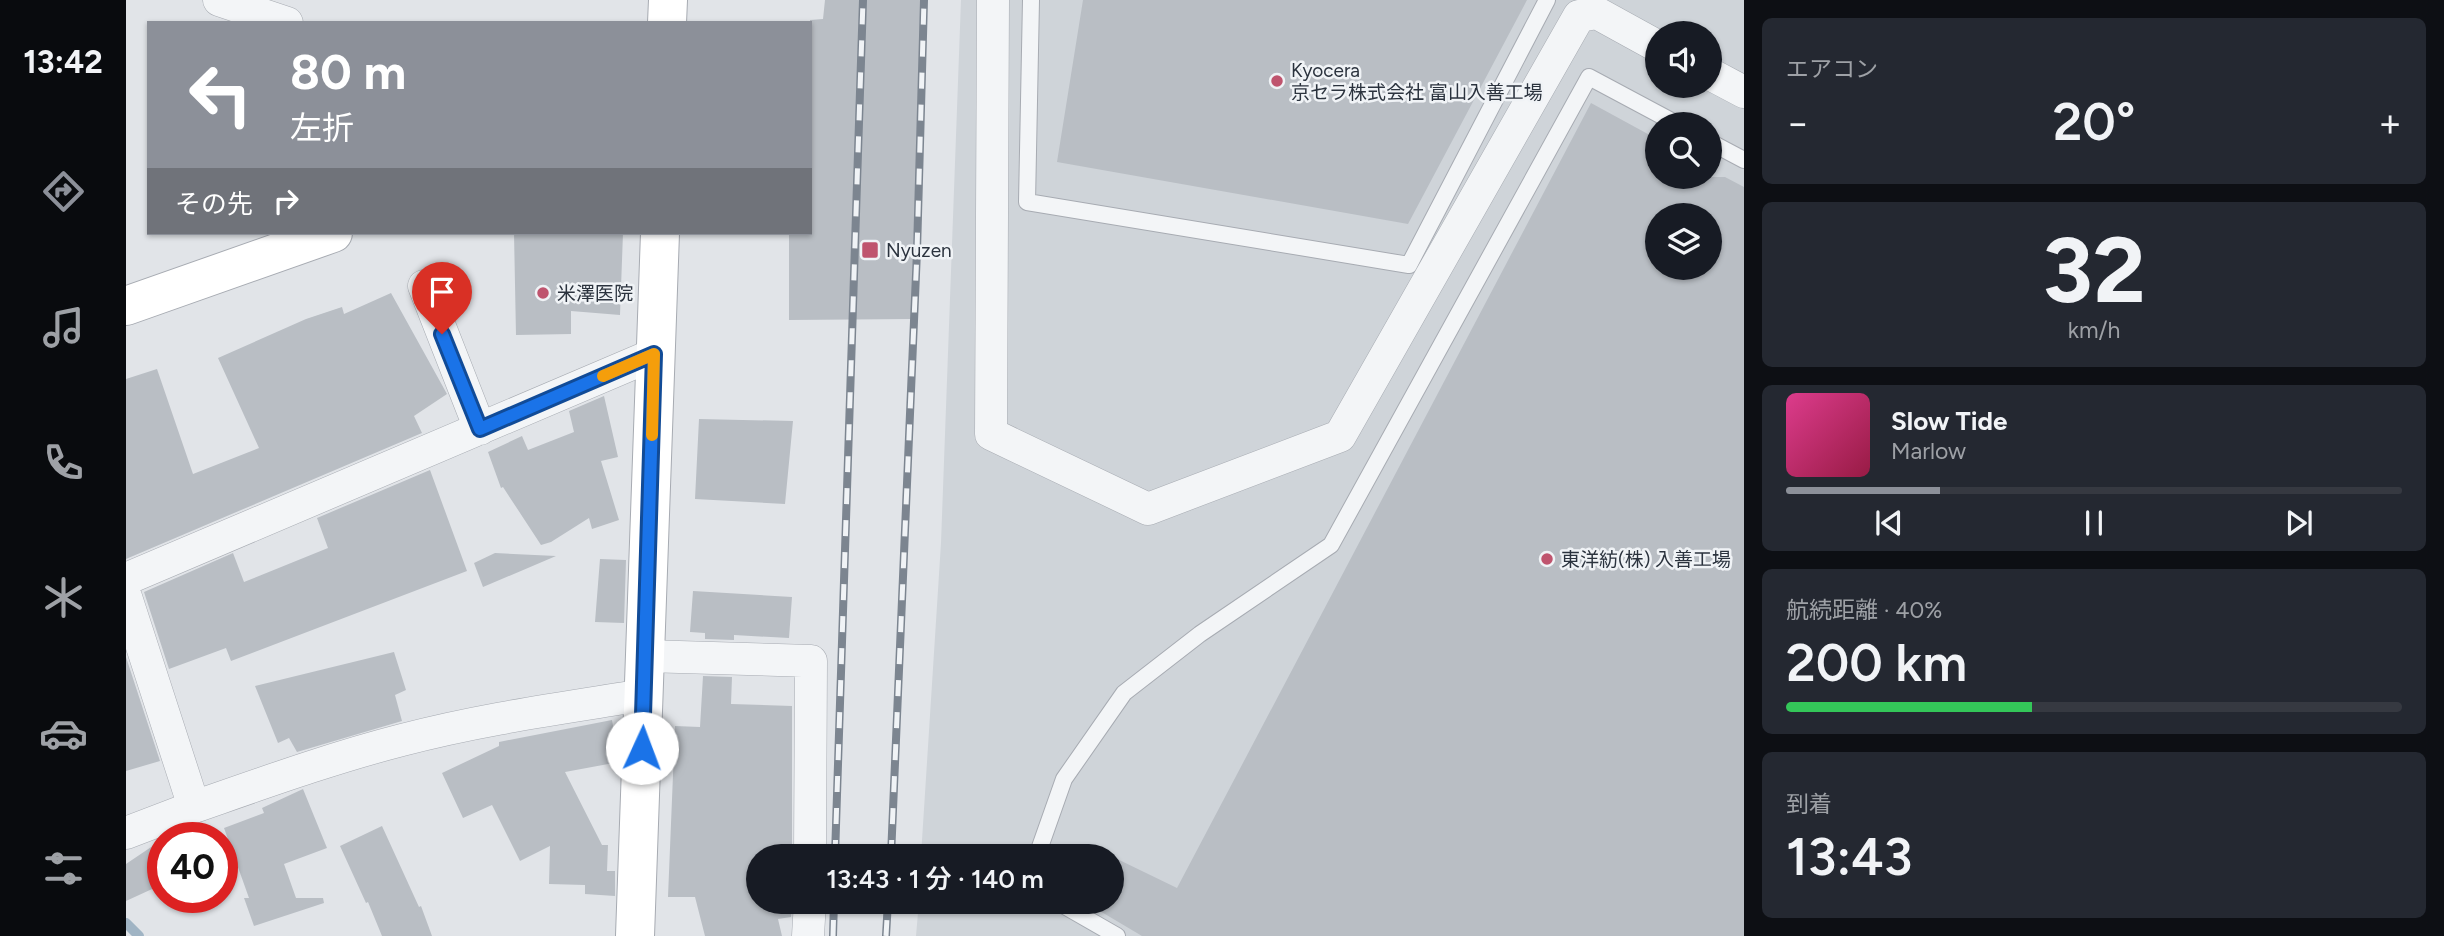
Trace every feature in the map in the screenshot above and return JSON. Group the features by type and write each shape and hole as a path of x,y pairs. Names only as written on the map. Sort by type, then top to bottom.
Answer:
{"street":[{"path":"219,0 282,21"},
{"path":"667,21 668,0"},
{"path":"993,0 991,434 1149,509 1340,436 1579,16 1597,13 1645,39"},
{"path":"1722,80 1744,92"},
{"path":"126,306 327,235"},
{"path":"635,936 660,235"},
{"path":"424,286 480,429"},
{"path":"126,579 654,354"},
{"path":"126,597 194,807"},
{"path":"645,656 811,661 810,844"},
{"path":"126,833 312,766 404,739 517,716 643,695"},
{"path":"808,936 809,914"}],"lane":[{"path":"1031,0 1027,202 1409,265 1547,0"},
{"path":"1041,844 1065,779 1124,693 1199,634 1331,545 1589,77 1655,112"},
{"path":"1722,148 1744,160"},
{"path":"1079,914 1117,936"}],"shaded area":[{"path":"961,0 1744,0 1744,936 916,936 918,914 1124,914 1124,844 922,844 941,543"}],"building":[{"path":"825,0 922,0 911,319 789,320 789,235 812,235 810,20 823,19"},
{"name":"Kyocera 京セラ株式会社 富山入善工場","path":"1083,0 1527,0 1408,224 1057,162"},
{"name":"東洋紡(株) 入善工場","path":"1591,103 1645,132 1645,189 1722,189 1722,177 1744,187 1744,936 1142,936 1105,914 1124,914 1124,862 1177,888"},
{"path":"514,235 623,235 620,315 571,311 571,334 516,335"},
{"path":"391,293 447,394 414,416 422,433 126,559 126,379 157,369 193,474 259,448 218,358 306,319 342,307 344,314"},
{"path":"604,396 618,457 601,461 619,520 592,529 589,518 551,542 541,545 503,487 501,488 488,452 522,436 528,450 574,432 569,411"},
{"path":"699,419 793,421 785,504 695,499"},
{"path":"430,470 467,571 231,661 226,648 169,669 144,592 233,553 244,582 328,548 317,518"},
{"path":"495,553 556,556 483,587 474,563"},
{"path":"600,559 626,560 624,623 595,622"},
{"path":"693,591 792,597 789,638 734,635 734,640 705,639 705,633 690,632"},
{"path":"394,652 406,690 395,695 402,721 297,752 289,738 278,743 255,686"},
{"path":"126,657 160,761 126,771"},
{"path":"703,676 732,677 731,704 792,706 792,844 746,844 746,914 791,914 791,917 778,919 782,936 705,936 695,897 668,897 675,726 700,727"},
{"path":"612,720 619,762 565,772 602,845 608,845 607,871 615,871 615,896 585,894 585,885 549,884 550,846 520,861 492,805 463,818 442,773 499,746 499,742"},
{"path":"303,789 327,848 284,864 296,898 323,898 324,903 254,926 244,898 249,898 238,867 238,823 264,813 262,808"},
{"path":"382,826 419,907 421,906 432,936 382,936 340,846"},
{"path":"147,850 147,891 126,901 126,864"}],"waterway":[{"path":"126,923 139,936"}],"railway":[{"path":"835,844 863,0"},
{"path":"892,844 917,251 924,0"},
{"path":"833,936 834,914"},
{"path":"886,936 887,914"}],"slow traffic":[{"path":"603,376 654,354 652,435"}],"place":[{"name":"Kyocera 京セラ株式会社 富山入善工場","path":"1277,81"},
{"name":"Nyuzen","path":"870,250"},
{"name":"米澤医院","path":"543,293"},
{"name":"東洋紡(株) 入善工場","path":"1547,559"}],"route":[{"path":"442,334 480,429 654,354 642,748"}]}
